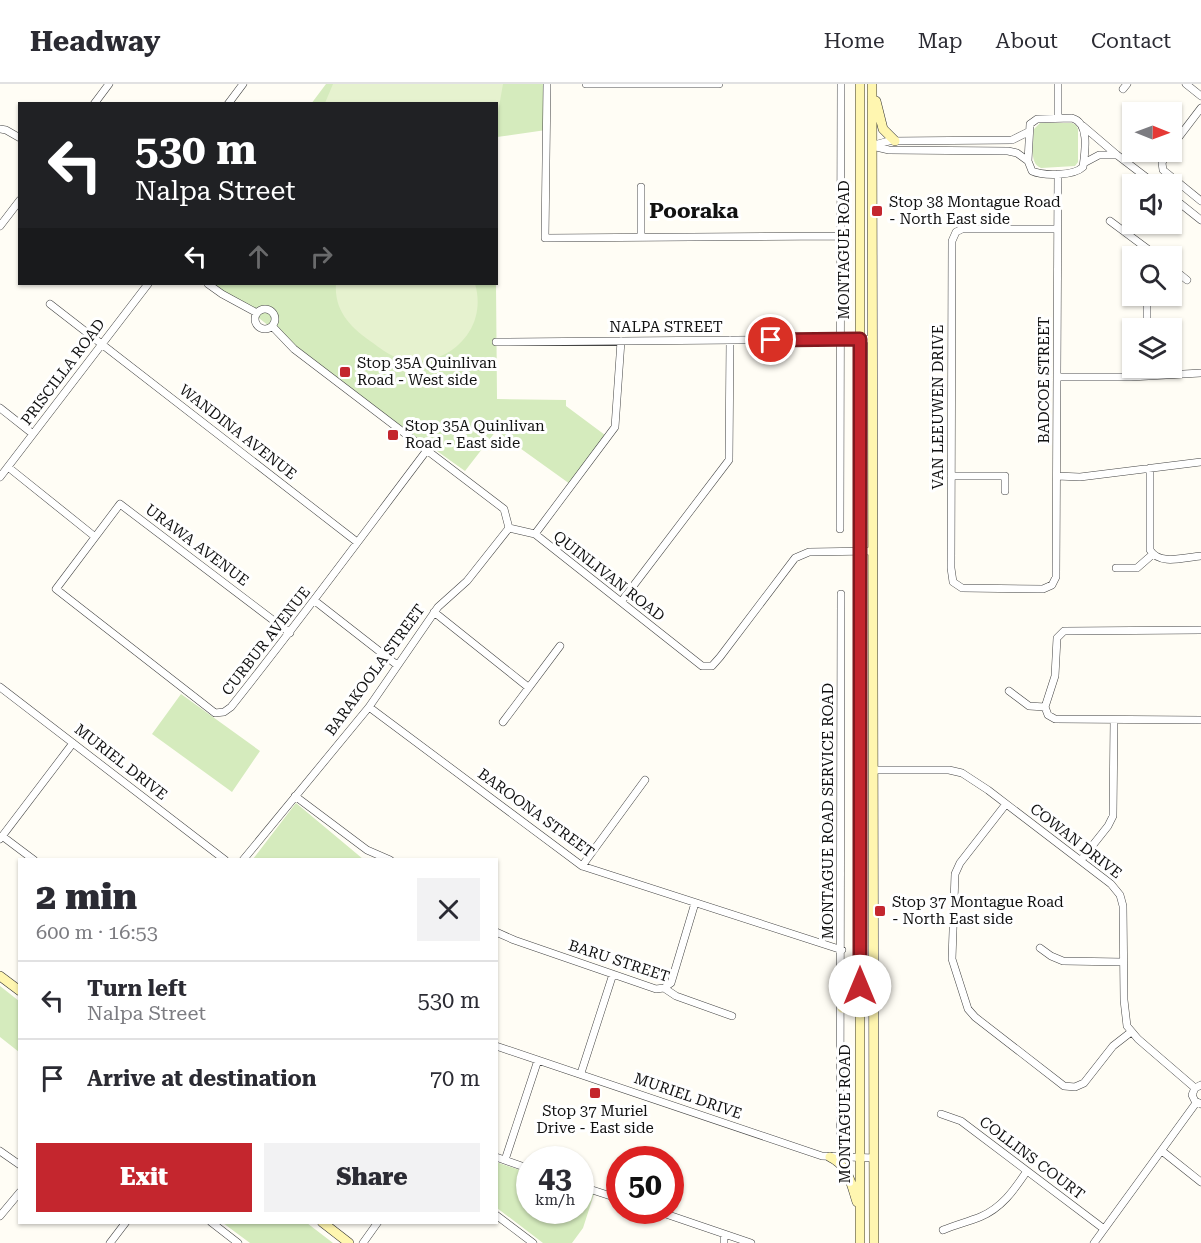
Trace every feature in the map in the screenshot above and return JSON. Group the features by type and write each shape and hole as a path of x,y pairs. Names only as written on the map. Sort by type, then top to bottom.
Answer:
{"main road":[{"name":"MONTAGUE ROAD","path":"860,84 860,1243"},
{"name":"MONTAGUE ROAD","path":"872,86 874,1243"},
{"path":"872,86 883,129 895,141"},
{"path":"860,146 872,146"},
{"path":"860,770 873,770"},
{"path":"0,976 18,990"},
{"path":"842,1008 874,1006"},
{"path":"830,1156 840,1162 849,1174 860,1214"},
{"path":"325,1224 349,1243"}],"street":[{"path":"96,102 109,84"},
{"path":"230,102 243,84"},
{"path":"546,84 545,238 840,236"},
{"path":"585,84 719,84"},
{"path":"840,84 840,529"},
{"path":"1058,84 1058,118"},
{"path":"1186,84 1201,96"},
{"path":"1182,133 1201,108"},
{"path":"1083,126 1084,163 1081,170 1075,174 1058,174 1035,173 1030,168 1028,161 1030,124 1035,120 1058,118 1077,120 1142,174"},
{"path":"0,129 18,137"},
{"path":"872,146 895,141 1012,140 1028,132"},
{"path":"872,146 889,150 1008,151 1017,153 1028,161"},
{"path":"1084,163 1099,155 1117,155"},
{"path":"1164,162 1162,167 1165,173 1201,201"},
{"name":"BADCOE STREET","path":"1052,585 1056,577 1058,174"},
{"path":"641,187 641,237"},
{"path":"0,226 18,204"},
{"path":"1182,205 1201,220"},
{"path":"1110,221 1141,246"},
{"name":"VAN LEEUWEN DRIVE","path":"1052,585 1043,589 962,588 953,582 951,476 953,237 962,229 1058,229"},
{"path":"1182,276 1187,280"},
{"name":"PRISCILLA ROAD","path":"0,477 147,285"},
{"path":"209,285 257,313"},
{"name":"WANDINA AVENUE","path":"50,304 357,542"},
{"path":"264,309 272,312 275,318 272,326 265,330 257,326 255,318 257,313 264,309"},
{"path":"272,326 294,349 504,509 509,528"},
{"name":"NALPA STREET","path":"496,342 873,339"},
{"path":"621,602 729,460 729,340"},
{"path":"535,534 615,427 621,341"},
{"path":"1182,374 1201,373"},
{"path":"1057,377 1122,376"},
{"path":"0,408 33,434"},
{"name":"CURBUR AVENUE","path":"94,536 56,589 215,713 224,712 231,707 315,601 427,450"},
{"path":"1057,476 1080,477 1201,462"},
{"path":"8,467 94,536"},
{"path":"1150,468 1149,543 1153,555 1162,560 1201,555"},
{"path":"951,476 1005,476 1005,491"},
{"name":"URAWA AVENUE","path":"94,536 120,504 290,633"},
{"name":"QUINLIVAN ROAD","path":"509,528 535,534 702,666 712,666 795,558 809,552 873,551"},
{"name":"BARAKOOLA STREET","path":"245,858 369,707 434,612 467,581 509,528"},
{"path":"1116,568 1137,568 1153,555"},
{"name":"MONTAGUE ROAD SERVICE ROAD","path":"840,1136 841,594"},
{"path":"315,601 397,665"},
{"path":"434,612 528,687"},
{"path":"1201,630 1064,631 1057,638 1055,676 1045,707 1048,715 1055,719 1201,720"},
{"path":"503,722 560,646"},
{"name":"MURIEL DRIVE","path":"0,687 222,858"},
{"path":"1010,691 1029,706 1045,707"},
{"name":"BAROONA STREET","path":"369,707 582,866 842,950"},
{"path":"1081,860 1113,816 1114,720"},
{"path":"31,858 1,838 73,743"},
{"name":"COWAN DRIVE","path":"873,770 955,771 968,777 1111,884 1122,900 1124,1010 1127,1026 1131,1032"},
{"path":"582,866 645,780"},
{"path":"295,796 367,850 385,858"},
{"path":"1006,804 960,863 955,874 952,959 969,1009 975,1017 1064,1086 1075,1088 1084,1083 1113,1046 1131,1032 1198,1087 1192,1095 1199,1103 1094,1243"},
{"path":"664,988 671,983 695,903"},
{"name":"BARU STREET","path":"498,933 657,989 664,988 676,996 732,1016"},
{"path":"1041,948 1063,961 1123,962"},
{"path":"581,1073 613,974"},
{"name":"MURIEL DRIVE","path":"498,1047 822,1156 874,1158"},
{"path":"505,1160 538,1060"},
{"name":"COLLINS COURT","path":"941,1114 961,1121 1104,1229"},
{"path":"0,1151 18,1164"},
{"path":"1162,1151 1201,1182"},
{"path":"498,1158 516,1164"},
{"path":"944,1230 963,1221 981,1217 1000,1205 1014,1191 1028,1171"},
{"path":"0,1216 18,1194"},
{"path":"498,1217 533,1243"},
{"path":"684,1220 751,1243"},
{"path":"110,1243 124,1224"},
{"path":"213,1224 236,1243"},
{"path":"363,1243 377,1224"},
{"path":"724,1234 724,1243"}],"green space":[{"path":"326,84 546,84 546,130 498,137 498,102 312,102"},
{"path":"333,84 503,84 498,112 498,102 325,102"},
{"path":"1040,123 1076,125 1078,162 1075,166 1041,168 1037,165 1033,157 1034,129"},
{"path":"212,285 496,285 497,399 566,400 566,406 605,435 570,484 496,431 465,471 430,446 427,450 255,315"},
{"path":"336,285 475,285 477,309 472,327 455,348 437,358 407,360 387,353 351,325 341,311"},
{"path":"181,694 260,751 232,792 152,734"},
{"path":"296,803 362,858 254,858"},
{"path":"0,986 18,1000 18,1051 0,1037"},
{"path":"498,1163 516,1169 516,1222 498,1209"},
{"path":"224,1224 308,1224 333,1243 250,1243"},
{"path":"518,1224 584,1224 572,1243 543,1243"}],"place":[{"name":"Stop 38 Montague Road - North East side","path":"877,211"},
{"name":"Stop 35A Quinlivan Road - West side","path":"345,372"},
{"name":"Stop 35A Quinlivan Road - East side","path":"393,435"},
{"name":"Stop 37 Montague Road - North East side","path":"880,911"},
{"name":"Stop 37 Muriel Drive - East side","path":"595,1093"}],"district":[{"name":"Pooraka","path":"694,211"}],"route":[{"path":"771,340 860,339 860,986"}]}
